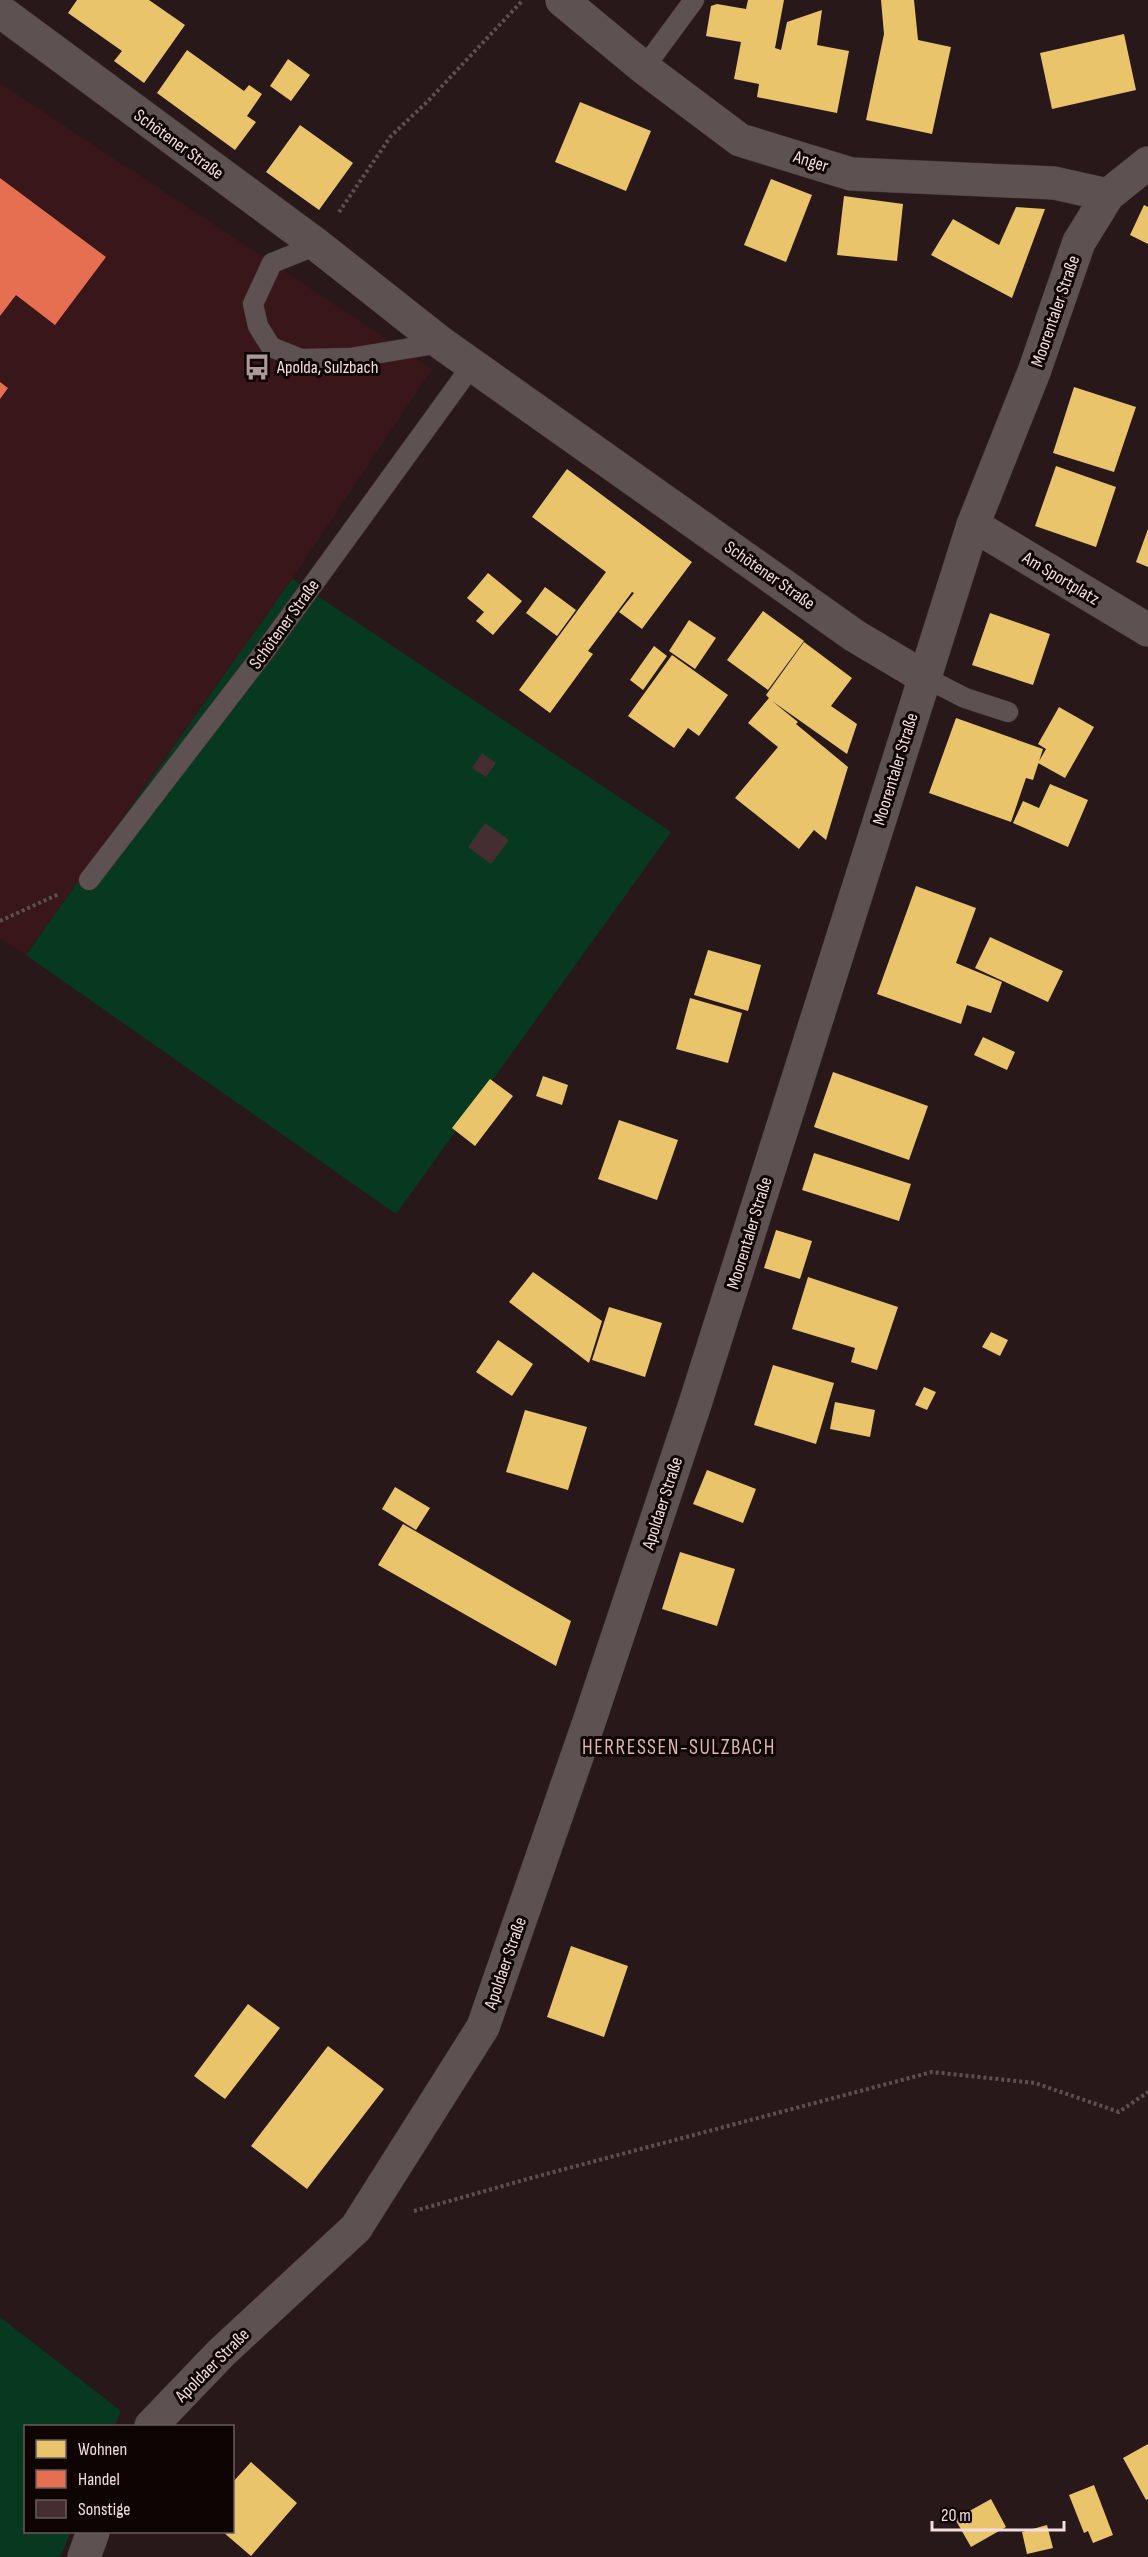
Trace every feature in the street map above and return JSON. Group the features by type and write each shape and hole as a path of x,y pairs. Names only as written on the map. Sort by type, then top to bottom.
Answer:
{"street":[{"name":"Anger","path":"562,0 644,68 740,140 851,174 1054,183 1108,195"},
{"name":"Schötener Straße","path":"0,11 317,245 441,343 855,636 924,677"},
{"name":"Moorentaler Straße","path":"695,1404 973,525 1034,372 1079,242 1108,195 1148,163"},
{"name":"Am Sportplatz","path":"973,525 1148,630"},
{"name":"Apoldaer Straße","path":"153,2425 221,2353 356,2228 483,2027 590,1719 695,1404"},
{"path":"84,2557 93,2533"}],"lane":[{"path":"644,68 694,0"},
{"path":"317,245 272,263 253,304 258,326 271,347 301,359 350,358 441,343"},
{"name":"Schötener Straße","path":"89,880 264,652 473,364"},
{"path":"924,677 965,698 1008,712"}],"path":[{"path":"317,245 391,136 427,102 522,0"},
{"path":"0,921 89,880"},
{"path":"356,2228 531,2178 932,2072 1035,2083 1119,2112 1148,2092"}],"shaded area":[{"path":"0,83 432,369 292,579 26,955 0,939"}],"green space":[{"path":"292,579 671,832 396,1214 26,955"},
{"path":"0,2317 121,2411 114,2425 24,2425 24,2533 71,2533 60,2557 0,2557"}],"building: Wohnen":[{"path":"77,0 149,0 185,25 144,83 114,61 122,51 68,13"},
{"path":"748,0 784,0 775,48 781,50 787,22 822,10 817,45 849,51 837,113 757,97 759,84 734,79 741,42 706,36 711,6 717,4 746,9"},
{"path":"881,0 914,0 918,40 951,47 932,134 866,120 884,34"},
{"path":"1124,34 1136,90 1052,109 1040,53"},
{"path":"187,50 244,91 249,85 262,94 247,116 256,122 235,150 157,93"},
{"path":"288,59 310,75 291,101 270,86"},
{"path":"580,102 651,131 626,191 555,162"},
{"path":"300,125 353,163 319,210 266,172"},
{"path":"771,179 812,195 786,262 744,245"},
{"path":"844,196 903,204 897,261 837,255"},
{"path":"1144,205 1148,207 1148,244 1130,235"},
{"path":"1016,207 1045,209 1012,298 931,255 953,219 999,245"},
{"path":"1074,387 1136,407 1114,472 1053,453"},
{"path":"1056,466 1116,487 1096,547 1035,526"},
{"path":"567,469 692,562 642,629 619,612 634,593 632,592 588,651 593,654 550,713 519,690 606,572 532,517"},
{"path":"1148,529 1148,567 1136,562"},
{"path":"488,573 522,601 493,635 476,621 484,612 467,598"},
{"path":"545,587 576,610 557,636 526,613"},
{"path":"763,611 804,641 768,690 727,660"},
{"path":"990,613 1050,634 1033,685 972,665"},
{"path":"689,620 716,638 695,669 669,651"},
{"path":"804,642 852,678 831,706 857,724 847,754 772,701 848,767 826,840 814,830 799,849 735,798 778,747 748,723 769,698 766,695"},
{"path":"654,646 667,656 643,690 630,680"},
{"path":"672,655 728,695 699,736 688,728 674,748 628,716"},
{"path":"1059,707 1094,727 1065,778 1038,763 1046,749 1038,744"},
{"path":"956,718 1043,749 1033,780 1026,778 1011,822 929,793"},
{"path":"1050,784 1088,800 1068,847 1013,823 1023,801 1039,808"},
{"path":"916,886 976,908 956,963 1002,982 991,1013 967,1005 961,1024 877,994"},
{"path":"990,937 1063,971 1048,1002 975,968"},
{"path":"708,950 761,965 748,1011 694,995"},
{"path":"690,998 742,1013 728,1063 676,1049"},
{"path":"983,1037 1015,1052 1007,1070 974,1055"},
{"path":"833,1072 928,1106 909,1160 814,1127"},
{"path":"543,1076 568,1085 562,1105 536,1096"},
{"path":"490,1079 513,1096 475,1146 452,1128"},
{"path":"619,1120 678,1140 657,1200 598,1179"},
{"path":"814,1153 911,1184 899,1221 802,1190"},
{"path":"776,1230 812,1241 800,1279 764,1268"},
{"path":"533,1272 602,1321 589,1363 509,1302"},
{"path":"808,1277 898,1307 877,1370 851,1362 855,1348 792,1329"},
{"path":"609,1307 662,1323 645,1377 592,1360"},
{"path":"991,1332 1008,1340 1000,1356 982,1347"},
{"path":"498,1340 533,1364 512,1396 476,1372"},
{"path":"773,1365 834,1383 816,1444 754,1425"},
{"path":"924,1387 936,1392 927,1410 915,1405"},
{"path":"835,1402 875,1410 870,1437 830,1429"},
{"path":"525,1410 587,1427 568,1490 506,1472"},
{"path":"707,1470 756,1489 743,1523 693,1504"},
{"path":"395,1487 430,1508 416,1530 382,1509"},
{"path":"403,1524 571,1621 556,1666 378,1565"},
{"path":"680,1552 735,1569 717,1626 662,1609"},
{"path":"571,1946 628,1966 604,2037 547,2017"},
{"path":"248,2004 280,2028 225,2099 194,2076"},
{"path":"328,2046 384,2089 307,2189 251,2146"},
{"path":"1148,2444 1148,2499 1146,2500 1123,2458"},
{"path":"251,2462 297,2503 251,2556 224,2533 234,2533 234,2481"},
{"path":"1094,2485 1113,2535 1093,2543 1088,2531 1084,2533 1069,2495"},
{"path":"991,2499 1006,2527 971,2547 955,2519"},
{"path":"1047,2525 1053,2548 1027,2554 1022,2532"}],"building: Handel":[{"path":"0,178 106,257 55,325 16,295 0,316"},
{"path":"0,382 8,388 0,399"}],"building: Sonstige":[{"path":"482,753 496,763 486,777 472,768"},
{"path":"485,823 509,840 491,864 468,847"}],"place":[{"name":"Apolda, Sulzbach","path":"257,367"}],"district":[{"name":"HERRESSEN-SULZBACH","path":"679,1747"}]}
